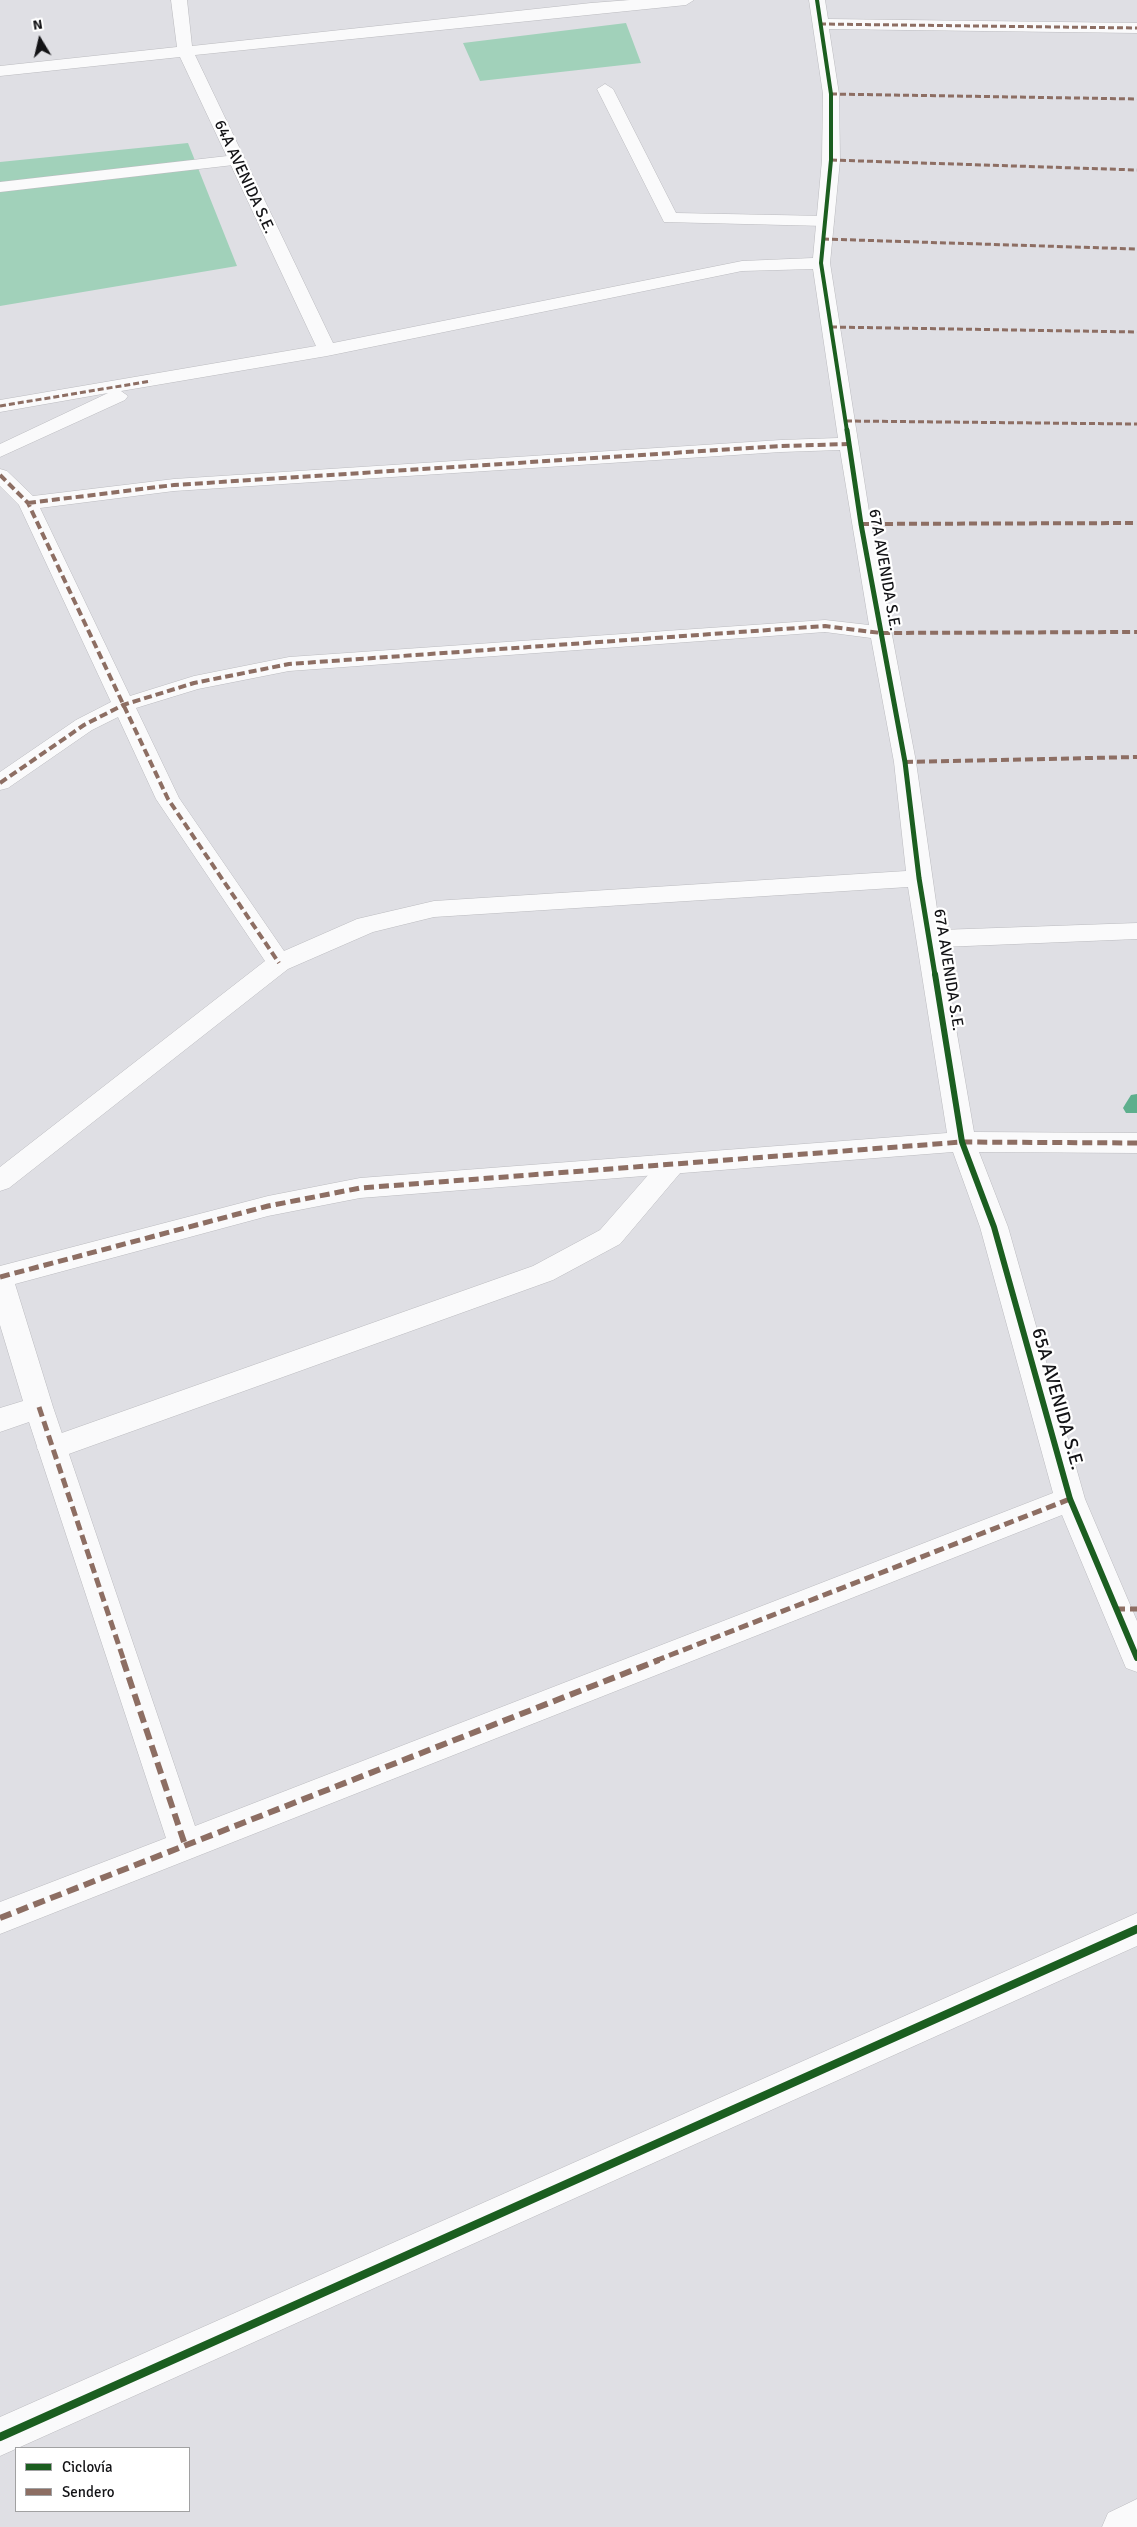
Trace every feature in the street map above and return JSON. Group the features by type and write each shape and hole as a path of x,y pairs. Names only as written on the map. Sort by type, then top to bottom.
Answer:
{"street":[{"name":"64A AVENIDA S.E.","path":"179,0 185,51 327,350"},
{"path":"0,71 686,0"},
{"name":"67A AVENIDA S.E.","path":"817,0 831,94 832,160 821,263 849,444 905,762 919,878 962,1142"},
{"path":"820,24 1137,28"},
{"path":"605,89 670,218 825,221"},
{"path":"0,187 236,160"},
{"path":"0,406 327,350 742,266 821,263"},
{"path":"0,451 151,381"},
{"path":"28,503 174,485 781,446 849,444"},
{"path":"0,475 28,503 168,799 279,963"},
{"path":"0,783 84,725 123,705 194,683 289,664 825,626 882,633"},
{"path":"0,1180 279,963 366,924 434,909 919,878"},
{"path":"929,939 1137,931"},
{"path":"185,1845 52,1448 0,1278 268,1206 360,1188 962,1142 1137,1144"},
{"name":"65A AVENIDA S.E.","path":"962,1142 994,1227 1070,1499 1126,1609 1137,1658"},
{"path":"52,1448 543,1273 610,1237 672,1165"},
{"path":"0,1420 39,1407"},
{"path":"0,1918 1070,1499"},
{"path":"0,2437 1137,1929"},
{"path":"1122,2527 1137,2519"}],"green space":[{"path":"626,23 641,63 480,81 463,43"},
{"path":"188,143 237,266 0,306 0,162"}],"waterway":[{"path":"1132,1108 1137,1100"}],"marked path":[{"path":"820,24 1137,28"},
{"path":"831,94 1137,99"},
{"path":"831,160 1137,170"},
{"path":"823,239 1137,249"},
{"path":"831,327 1137,332"},
{"path":"0,406 151,381"},
{"path":"846,421 1137,424"},
{"path":"28,503 174,485 781,446 849,444"},
{"path":"0,475 28,503 168,799 279,963"},
{"path":"861,524 1137,523"},
{"path":"0,783 84,725 123,705 194,683 289,664 825,626 881,633 1137,632"},
{"path":"905,762 1137,757"},
{"path":"0,1277 268,1206 360,1188 962,1142 1137,1143"},
{"path":"39,1407 185,1845"},
{"path":"0,1918 1070,1499"},
{"path":"1115,1609 1137,1609"}],"cycle path":[{"path":"817,0 831,94 831,160 821,263 861,524 905,762 919,878 962,1142 994,1227 1070,1499 1137,1658"},
{"path":"0,2437 1137,1929"}]}
